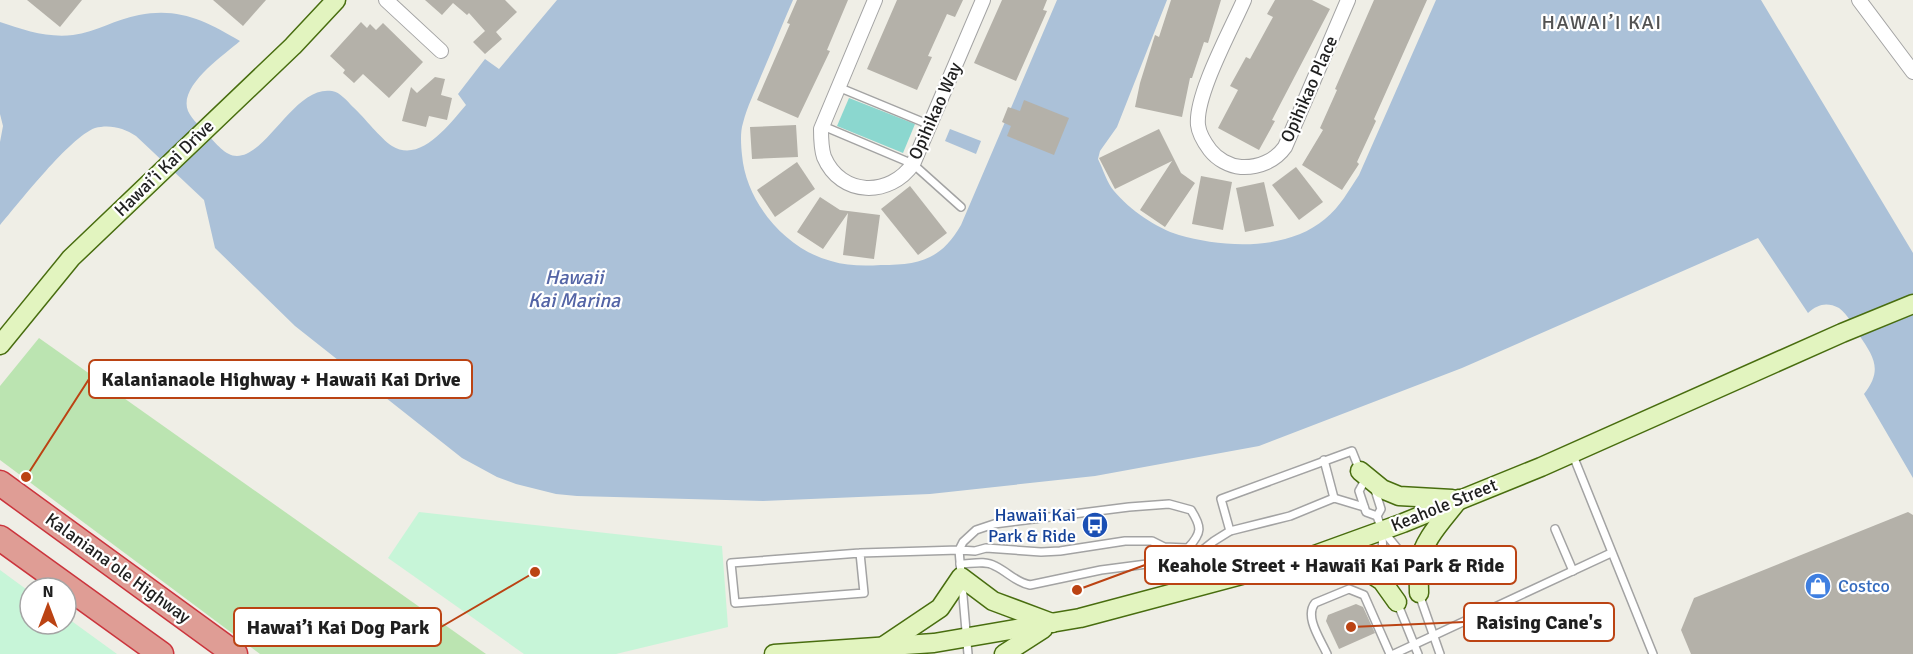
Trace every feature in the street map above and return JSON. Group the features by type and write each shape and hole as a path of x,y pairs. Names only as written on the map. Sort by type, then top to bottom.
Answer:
{"highway":[{"name":"Kalaniana’ole Highway","path":"0,483 235,654"},
{"path":"0,538 161,654"}],"main road":[{"name":"Hawai’i Kai Drive","path":"0,345 71,258 293,46 336,0"},
{"name":"Keahole Street","path":"774,654 934,643 967,646 1309,557 1380,523 1460,499 1572,453 1842,333 1913,304"},
{"path":"1362,477 1399,496 1460,499"},
{"path":"1419,593 1421,555 1429,538 1460,499"},
{"path":"1309,557 1365,570 1382,581 1397,602"},
{"path":"884,646 940,608 961,571 993,601 1053,623"},
{"path":"1004,654 1053,623"},
{"path":"884,646 912,654"}],"street":[{"path":"386,0 441,51"},
{"name":"Opihikao Way","path":"875,0 822,126 821,143 824,156 837,175 855,186 879,188 890,184 906,173 913,164 983,0"},
{"name":"Opihikao Place","path":"1244,0 1203,92 1198,116 1200,133 1213,154 1231,166 1241,167 1252,167 1272,160 1285,147 1348,0"},
{"path":"1859,0 1913,72"}],"lane":[{"path":"838,87 930,125"},
{"path":"822,126 913,164 961,207"},
{"path":"1230,531 1221,499 1352,451 1362,477 1374,486 1381,508 1383,561 1418,654"},
{"path":"1572,453 1653,654"},
{"path":"1324,460 1334,498"},
{"path":"1362,477 1359,490 1366,512 1380,523 1405,558 1440,654"},
{"path":"961,571 984,563 994,565 1020,583 1030,585 1101,570 1185,559 1195,556 1230,531 1290,516 1334,498 1364,507"},
{"path":"860,553 864,593 735,603 731,563 860,553 959,550 975,551 986,548 1060,551 1125,541 1152,541 1164,547 1188,548 1198,538 1200,523 1191,510 1169,504 994,524 976,530 963,542 959,550 967,646"},
{"path":"1555,529 1573,571"},
{"path":"1394,654 1611,553"},
{"path":"1327,654 1310,615 1311,608 1315,603 1349,589 1364,595 1390,654"}],"green space":[{"path":"39,338 486,654 260,654 0,460 0,386"},
{"path":"419,512 722,546 728,627 616,654 524,654 388,558"},
{"path":"0,570 18,583 18,636 78,636 78,626 117,654 0,654"}],"shaded area":[{"path":"849,98 915,124 903,153 837,126"}],"water":[{"name":"Hawaii Kai Marina","path":"557,0 793,0 751,99 741,130 745,173 760,206 784,235 798,246 831,261 868,266 918,262 937,253 953,237 961,225 1057,0 1167,0 1117,127 1100,151 1098,159 1114,191 1128,205 1153,223 1170,232 1197,239 1255,244 1274,242 1310,229 1325,219 1340,204 1359,175 1436,0 1761,0 1913,253 1913,478 1864,394 1873,378 1874,364 1869,350 1848,317 1839,308 1830,305 1819,306 1808,313 1758,238 1462,368 1259,446 1095,476 930,494 763,501 556,494 497,477 462,458 295,326 215,248 204,200 136,136 122,129 101,127 84,134 45,172 0,225 0,142 3,126 0,114 0,22 36,33 63,36 81,33 139,15 180,14 216,27 240,41 204,72 190,92 187,101 188,111 192,118 225,151 237,156 248,153 260,145 306,98 319,92 332,91 343,97 392,146 403,150 414,150 434,139 466,105 458,94 485,59 499,69"},
{"path":"950,129 981,141 976,154 945,141"}],"building":[{"path":"27,0 82,0 60,27"},
{"path":"213,0 266,0 243,26"},
{"path":"425,0 505,0 517,12 496,32 502,39 485,54 473,42 485,31 469,13 467,15 453,3 442,15"},
{"path":"797,0 848,0 827,50 830,51 798,118 757,100 790,24 787,23"},
{"path":"897,0 963,0 955,17 947,14 928,56 932,57 917,90 867,69"},
{"path":"1002,0 1047,0 1043,10 1047,11 1016,81 974,63"},
{"path":"1171,0 1221,0 1208,43 1204,42 1192,78 1190,78 1182,117 1135,107 1155,35 1159,37"},
{"path":"1275,0 1312,0 1330,9 1272,120 1275,121 1259,150 1218,128 1238,90 1230,86 1246,57 1250,59 1273,17 1267,14"},
{"path":"1374,0 1427,0 1374,119 1376,121 1357,162 1359,164 1342,190 1302,165 1323,130 1320,128 1337,90 1335,89"},
{"path":"361,22 367,28 370,24 376,30 383,23 423,62 389,98 363,74 354,83 343,73 345,70 330,56"},
{"path":"435,77 445,79 441,95 452,98 447,120 429,116 426,127 402,121 411,87 417,93"},
{"path":"1024,100 1069,118 1054,155 1007,136 1011,126 1002,122 1008,107 1020,111"},
{"path":"796,125 798,157 752,159 750,127"},
{"path":"1159,129 1181,173 1195,183 1165,227 1140,210 1172,161 1115,189 1099,158"},
{"path":"797,162 815,189 775,217 757,190"},
{"path":"1296,167 1323,202 1299,220 1272,185"},
{"path":"1201,176 1232,182 1223,230 1192,224"},
{"path":"1264,182 1274,226 1245,232 1236,188"},
{"path":"910,186 947,233 918,255 881,209"},
{"path":"820,197 840,210 880,215 874,259 843,255 848,213 823,249 797,232"},
{"name":"Costco","path":"1908,512 1913,515 1913,654 1691,654 1681,630 1694,598"},
{"path":"1356,604 1363,607 1375,633 1339,649 1326,621 1328,615"}],"place":[{"name":"Kalanianaole Highway + Hawaii Kai Drive","path":"26,477"},
{"name":"Hawaii Kai Park & Ride","path":"1095,525"},
{"name":"Hawai’i Kai Dog Park","path":"535,572"},
{"name":"Costco","path":"1818,586"},
{"name":"Keahole Street + Hawaii Kai Park & Ride","path":"1077,590"},
{"name":"Raising Cane's","path":"1351,627"}],"district":[{"name":"HAWAI’I KAI","path":"1602,22"}]}
